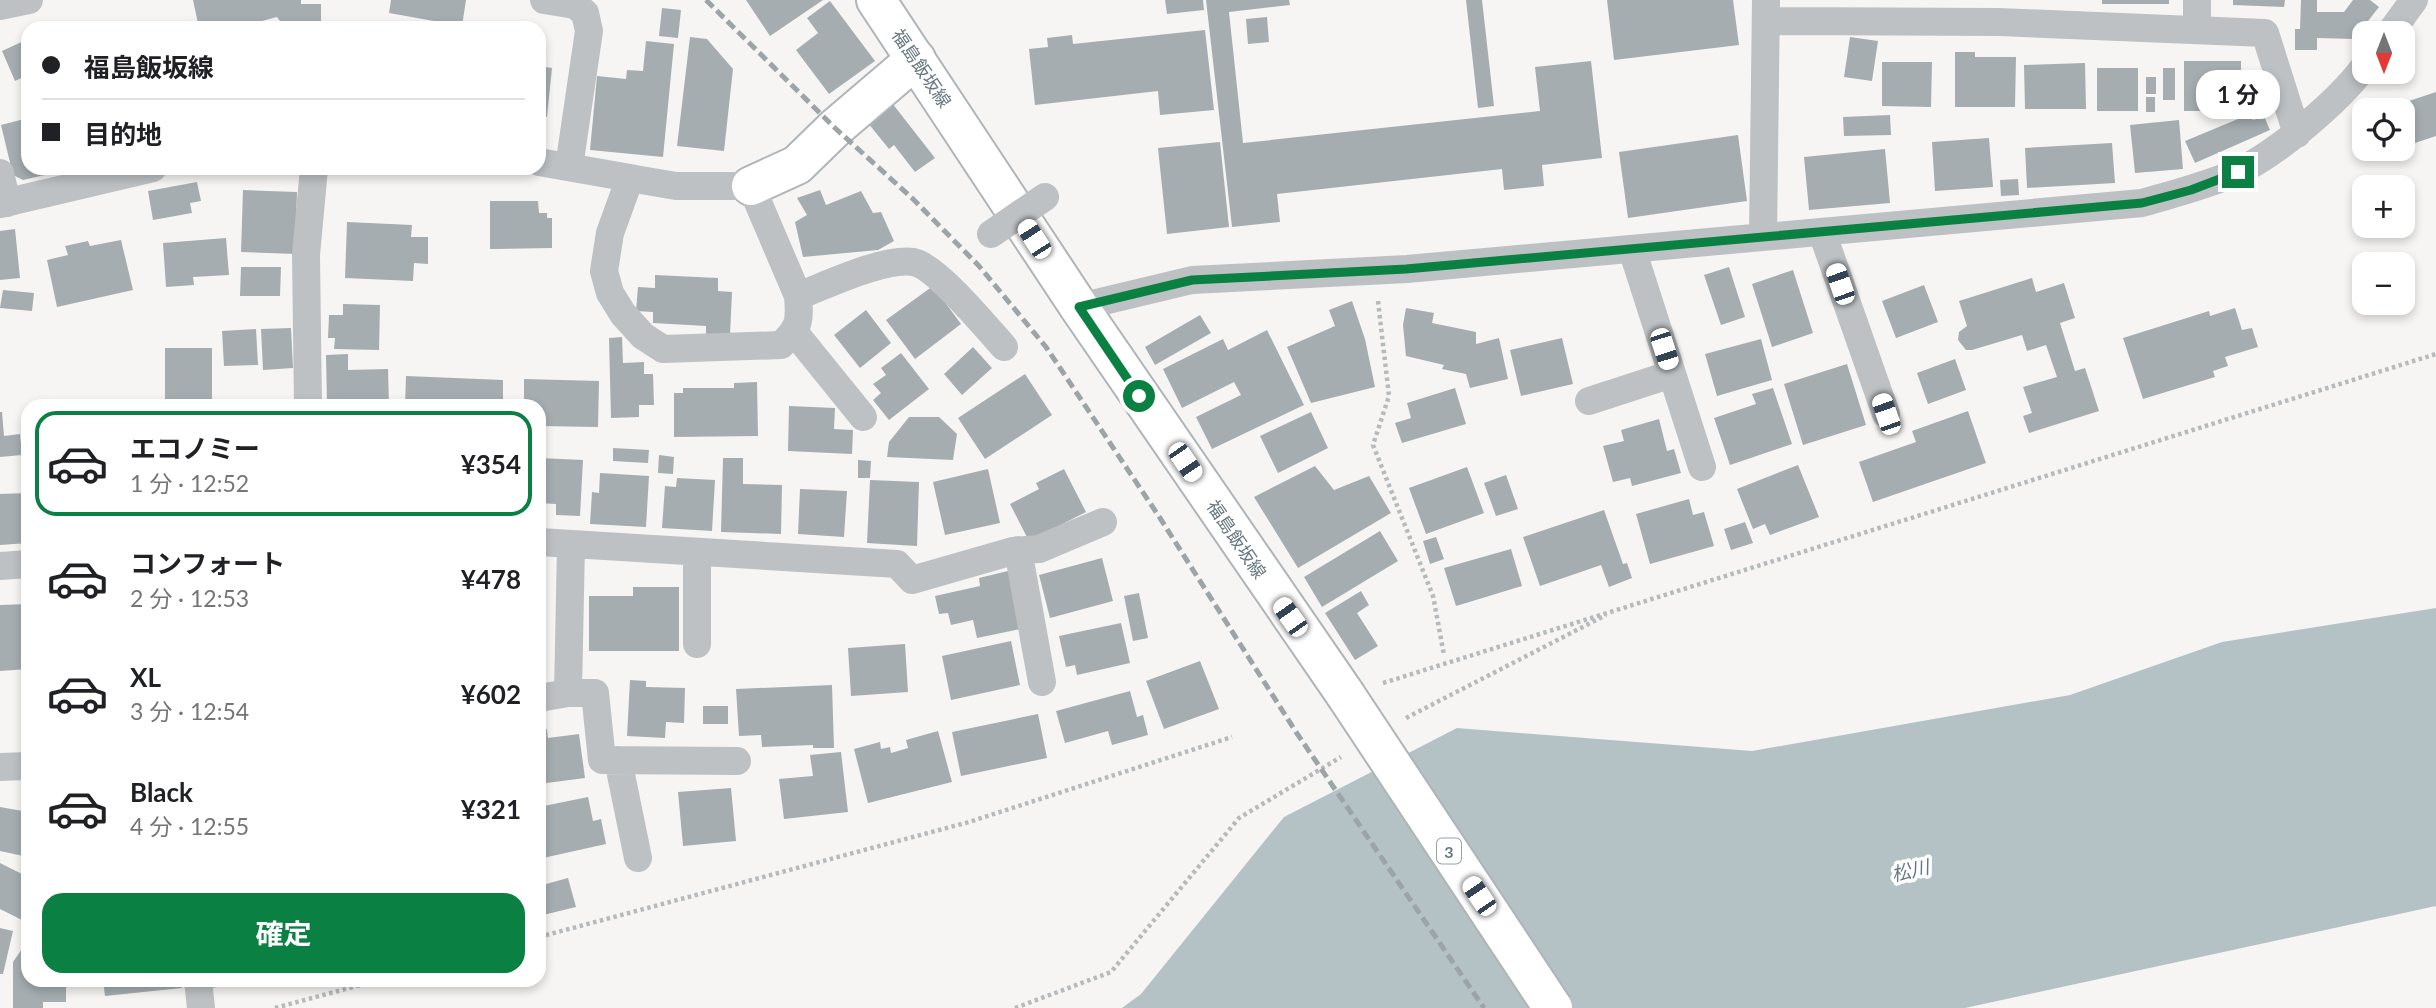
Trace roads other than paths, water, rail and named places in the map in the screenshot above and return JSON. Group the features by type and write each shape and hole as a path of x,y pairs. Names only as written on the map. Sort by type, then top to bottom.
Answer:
{"main road":[{"name":"福島飯坂線","path":"876,0 1079,307 1345,694 1553,1008"},
{"path":"751,186 797,165 835,128 916,59"}],"street":[{"path":"0,6 29,0"},
{"path":"544,0 575,5 585,13 589,31 569,167"},
{"path":"2197,0 2197,29"},
{"path":"2399,21 2414,0"},
{"path":"1763,237 1766,10 2000,11 2265,33 2297,134"},
{"path":"1079,307 1192,280 1374,271 2142,203 2191,190 2238,172 2297,134 2352,82"},
{"path":"546,163 630,178 676,187 751,186 799,296 795,333 781,345 663,349 643,337 623,314 610,293 604,271 610,233 630,178"},
{"path":"0,173 4,203 123,175"},
{"path":"308,399 306,255 313,175"},
{"path":"991,234 1045,197"},
{"path":"1822,232 1886,414"},
{"path":"1632,249 1702,467"},
{"path":"799,296 884,265 913,262 930,270 1004,347"},
{"path":"795,333 863,417"},
{"path":"1589,401 1672,373"},
{"path":"546,542 897,564 912,580 1018,550 1039,549 1103,522"},
{"path":"568,693 571,544"},
{"path":"1018,550 1042,682"},
{"path":"697,552 697,644"},
{"path":"0,566 21,564"},
{"path":"546,697 595,693 602,760 737,761"},
{"path":"618,760 638,858"},
{"path":"0,767 21,766"},
{"path":"199,987 201,1008"}],"water":[{"name":"松川","path":"2436,608 2436,906 1965,1008 1122,1008 1141,994 1284,817 1457,728 1752,751 2070,695 2222,642"}],"railway":[{"path":"706,0 979,266 1046,347 1160,518 1296,732 1484,1008"}]}
